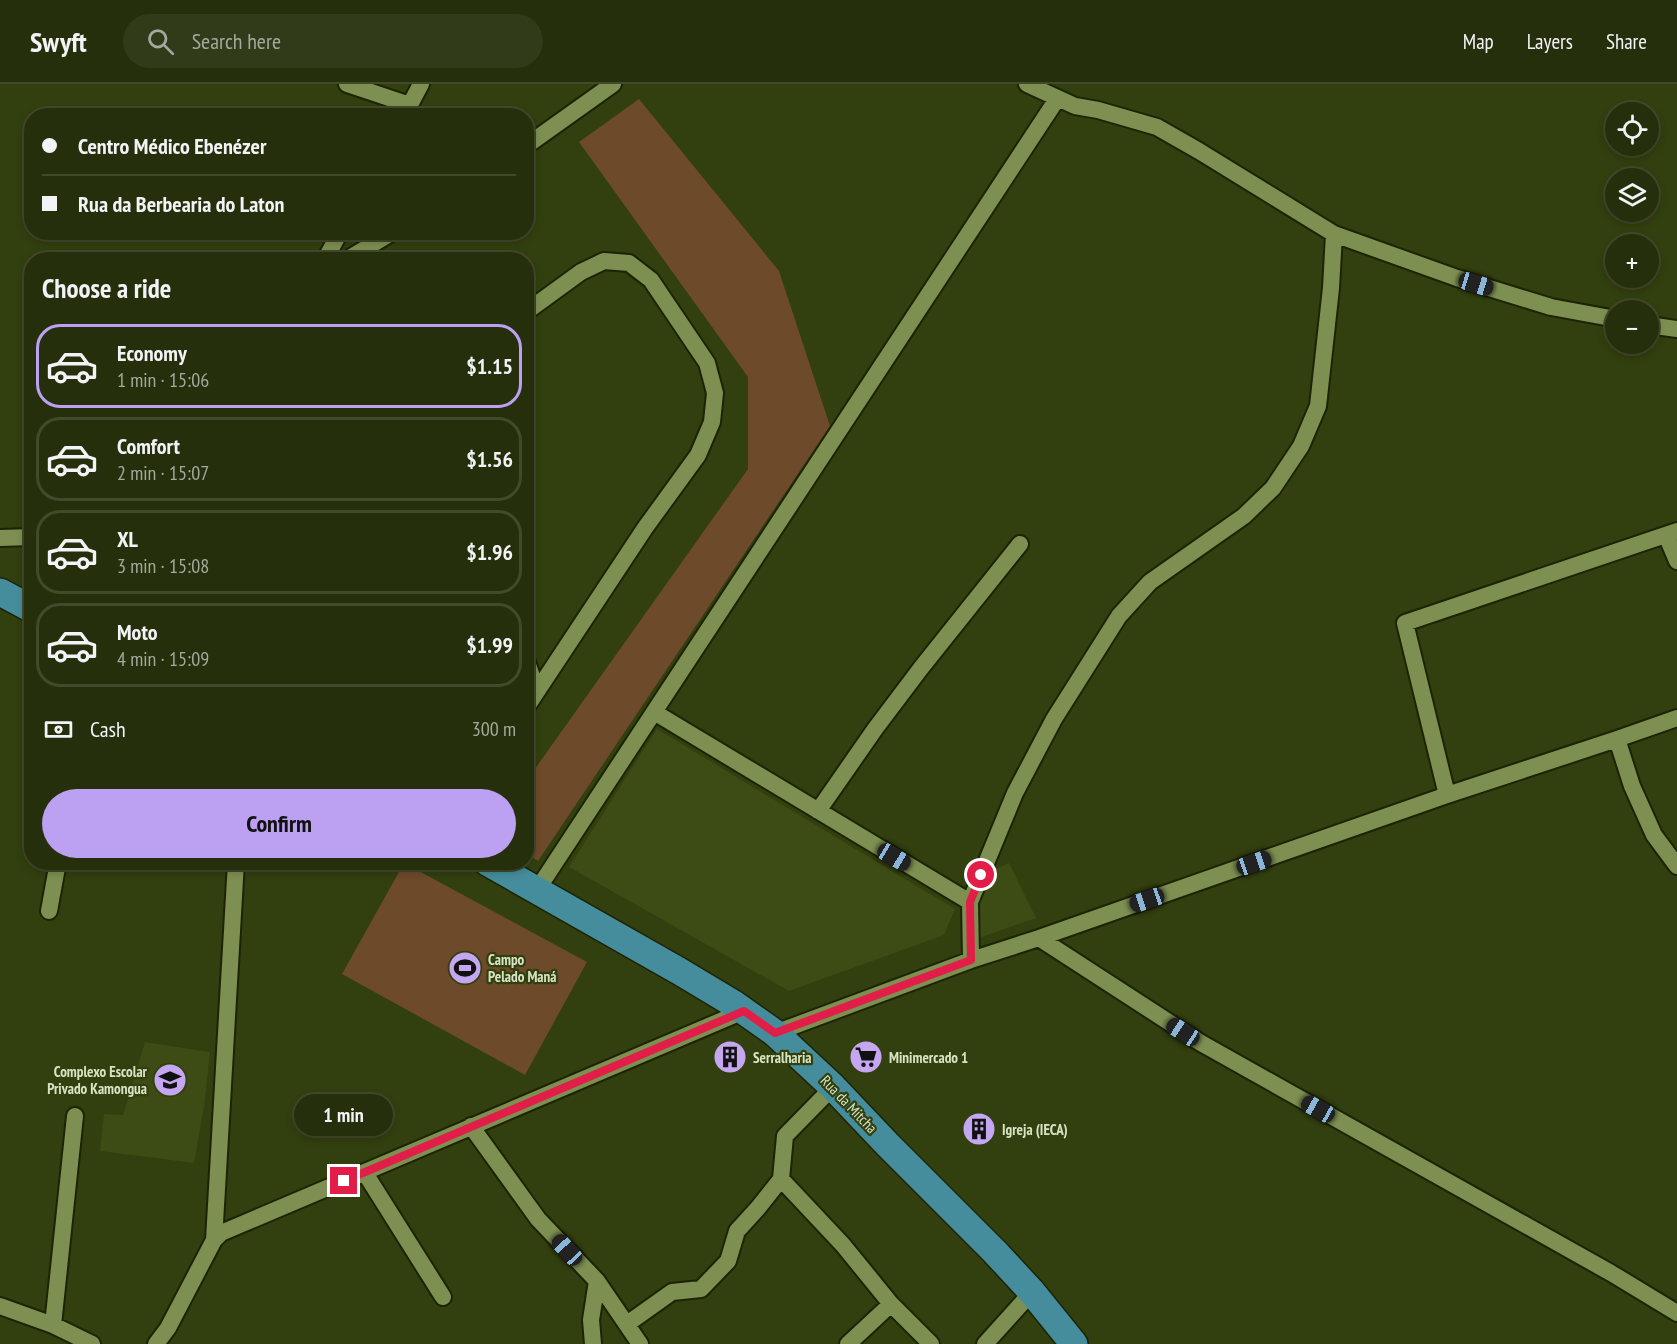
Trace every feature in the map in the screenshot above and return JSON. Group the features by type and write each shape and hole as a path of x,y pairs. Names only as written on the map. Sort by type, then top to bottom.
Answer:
{"main road":[{"path":"0,592 24,605"},
{"name":"Rua da Mitcha","path":"501,870 680,971 775,1033 833,1087 887,1144 956,1211 1032,1292 1074,1344"}],"street":[{"path":"347,84 402,108"},
{"path":"408,108 421,84"},
{"path":"534,140 613,84"},
{"path":"1027,84 1050,92 1075,106 1098,110 1157,127 1334,234 1457,278 1551,307 1605,317"},
{"path":"537,890 654,712 1050,92"},
{"path":"971,960 970,902 1015,793 1054,719 1119,616 1150,582 1244,516 1274,488 1301,446 1318,406 1334,234"},
{"path":"359,252 380,240"},
{"path":"534,306 581,272 604,261 629,263 651,280 707,363 715,393 712,422 698,455 645,528 534,696"},
{"path":"1659,327 1677,329"},
{"path":"1447,795 1404,622 1672,533 1677,561"},
{"path":"0,537 24,537"},
{"path":"818,811 881,720 1020,544"},
{"path":"534,682 537,691"},
{"path":"654,712 970,902"},
{"path":"775,1033 971,960 1677,718"},
{"path":"1617,739 1632,786 1654,835 1677,866"},
{"path":"49,911 57,870"},
{"path":"214,1240 236,870"},
{"path":"1039,938 1201,1043 1611,1273 1677,1313"},
{"path":"156,1344 168,1328 214,1240 221,1233 744,1011"},
{"path":"627,1324 672,1292 701,1289 728,1261 737,1231 781,1179 785,1136 833,1087"},
{"path":"53,1325 75,1116"},
{"path":"471,1126 538,1219 597,1281 637,1342"},
{"path":"365,1173 442,1297"},
{"path":"781,1179 843,1245 891,1304 931,1344"},
{"path":"593,1344 591,1320 597,1281"},
{"path":"985,1344 1032,1292"},
{"path":"848,1344 891,1304"},
{"path":"0,1306 53,1325 92,1344"}],"shaded area":[{"path":"639,99 779,271 830,426 538,861 534,858 534,770 748,469 748,377 579,142"},
{"path":"657,729 955,909 944,935 789,991 569,867"},
{"path":"1009,863 1036,918 976,939 970,902 981,875"},
{"name":"Campo Pelado Maná","path":"400,870 417,870 587,962 525,1075 342,974"},
{"name":"Complexo Escolar Privado Kamongua","path":"145,1042 210,1052 204,1107 194,1163 100,1151 104,1114 123,1115"}],"place":[{"name":"Campo Pelado Maná","path":"465,968"},
{"name":"Serralharia","path":"730,1057"},
{"name":"Minimercado 1","path":"866,1057"},
{"name":"Complexo Escolar Privado Kamongua","path":"170,1080"},
{"name":"Igreja (IECA)","path":"979,1129"}],"route":[{"path":"344,1181 744,1011 775,1033 971,960 970,902 981,875"}]}
